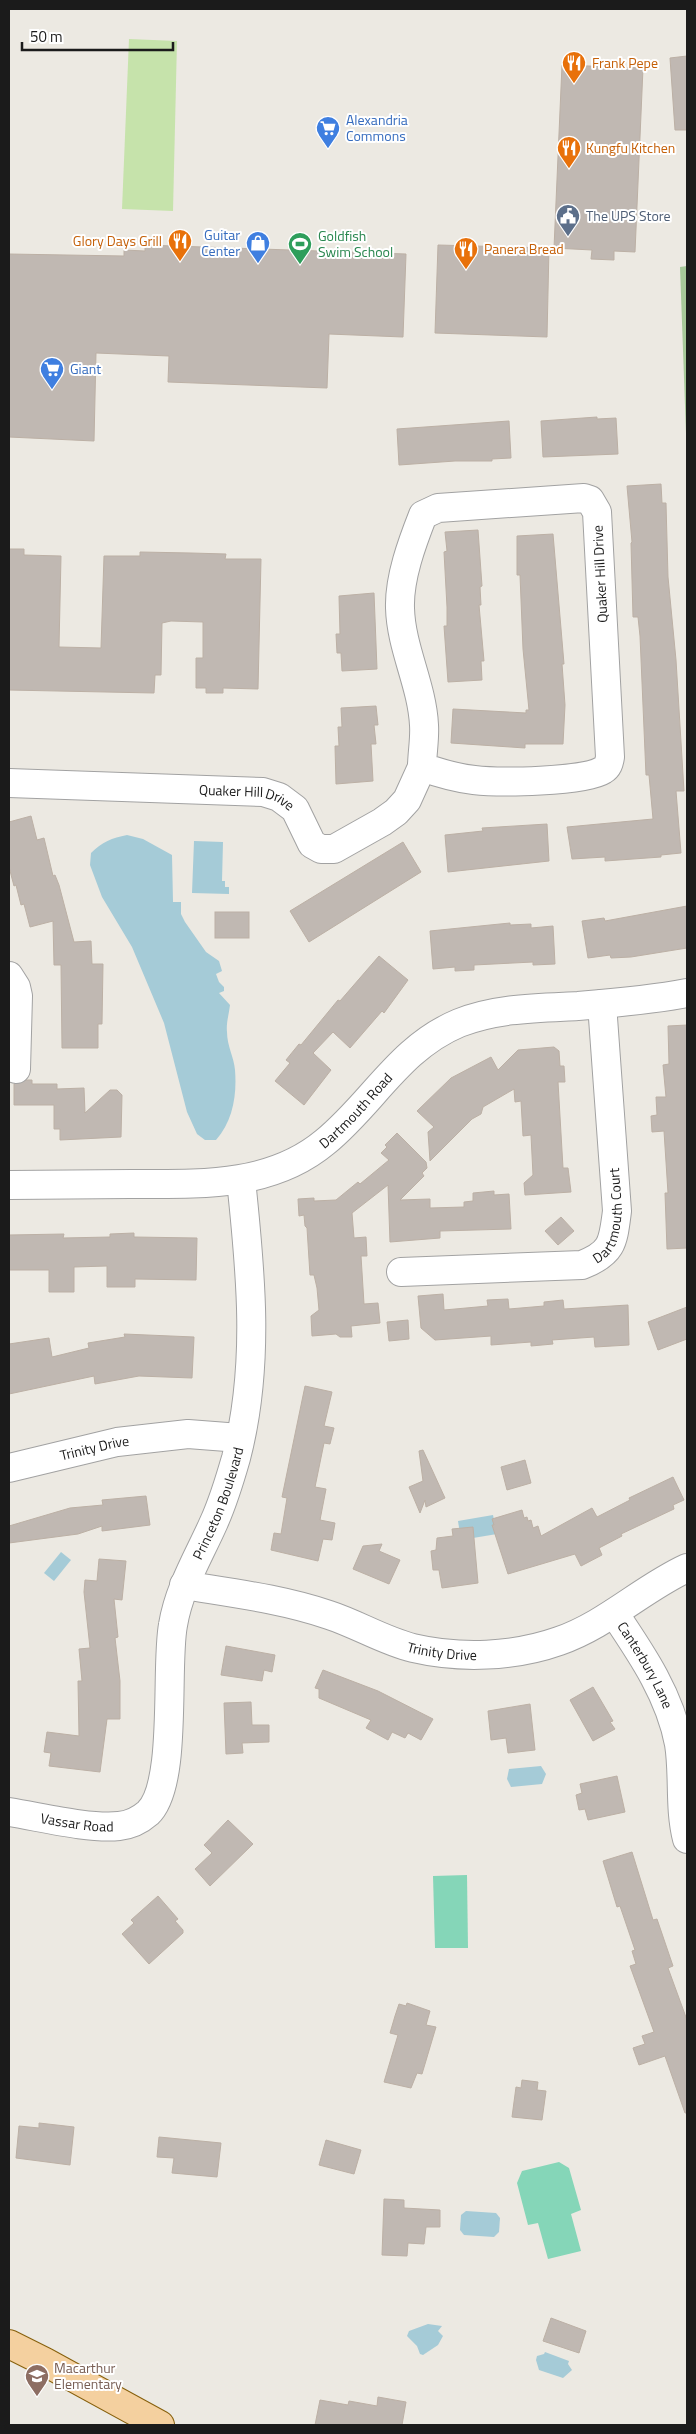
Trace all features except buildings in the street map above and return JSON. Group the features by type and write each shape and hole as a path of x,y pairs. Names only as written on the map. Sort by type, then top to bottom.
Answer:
{"main road":[{"path":"9,2344 46,2362 160,2425"}],"street":[{"name":"Quaker Hill Drive","path":"9,783 263,792 279,797 295,809 312,844 321,849 334,849 396,812 407,800 422,768 424,724 402,634 400,607 402,586 416,532 423,515 438,508 554,500 590,500 596,512 610,757 608,766 602,771 574,777 496,782 447,776 422,768"},
{"path":"9,976 16,987 18,996 16,1069"},
{"name":"Dartmouth Road","path":"9,1185 192,1184 241,1180 277,1170 306,1156 325,1143 363,1105 407,1055 429,1038 450,1027 479,1015 522,1009 602,1004 687,993"},
{"name":"Dartmouth Court","path":"401,1272 582,1264 596,1259 610,1249 617,1211 602,1004"},
{"name":"Princeton Boulevard","path":"144,1815 149,1811 161,1784 170,1711 171,1638 177,1604 215,1520 236,1457 245,1416 251,1367 252,1302 241,1180"},
{"name":"Trinity Drive","path":"9,1468 62,1454 127,1441 188,1434 240,1438"},
{"name":"Trinity Drive","path":"184,1585 270,1600 328,1615 412,1648 448,1654 498,1654 559,1641 614,1613 673,1574 687,1568"},
{"name":"Canterbury Lane","path":"614,1613 640,1651 662,1694 674,1724 679,1746 683,1823 687,1839"},
{"name":"Vassar Road","path":"9,1812 113,1826 132,1823 144,1815"}],"green space":[{"path":"129,39 177,41 173,211 122,209"},
{"path":"687,266 687,461 680,267"},
{"path":"467,1875 468,1948 435,1948 433,1876"},
{"path":"559,2162 569,2168 581,2210 571,2214 581,2251 548,2259 538,2223 528,2225 517,2183 522,2171"}],"water":[{"path":"127,835 143,839 172,855 173,902 181,902 181,914 185,922 206,952 219,961 222,971 216,974 219,982 224,987 224,991 219,993 230,1005 227,1037 234,1065 235,1089 230,1116 222,1133 216,1140 205,1140 197,1134 187,1112 164,1023 132,947 102,897 90,865 91,853 95,849 107,841"},
{"path":"194,841 223,842 222,881 225,881 225,887 229,887 229,894 192,893"},
{"path":"493,1515 497,1534 461,1540 458,1521"},
{"path":"61,1552 71,1560 54,1581 44,1573"},
{"path":"541,1766 546,1774 542,1784 511,1787 507,1779 509,1769"},
{"path":"466,2211 496,2213 500,2218 499,2232 494,2237 464,2235 460,2230 461,2215"},
{"path":"428,2324 442,2326 438,2331 443,2336 438,2345 423,2355 420,2354 417,2346 407,2336 409,2331"},
{"path":"545,2352 569,2361 568,2364 572,2370 563,2378 539,2370 536,2360 537,2356"}],"place":[{"name":"Frank Pepe","path":"574,84"},
{"name":"Alexandria Commons","path":"328,149"},
{"name":"Kungfu Kitchen","path":"569,169"},
{"name":"The UPS Store","path":"568,237"},
{"name":"Glory Days Grill","path":"180,262"},
{"name":"Guitar Center","path":"258,264"},
{"name":"Goldfish Swim School","path":"300,265"},
{"name":"Panera Bread","path":"466,270"},
{"name":"Giant","path":"52,390"},
{"name":"Macarthur Elementary","path":"37,2397"}]}
